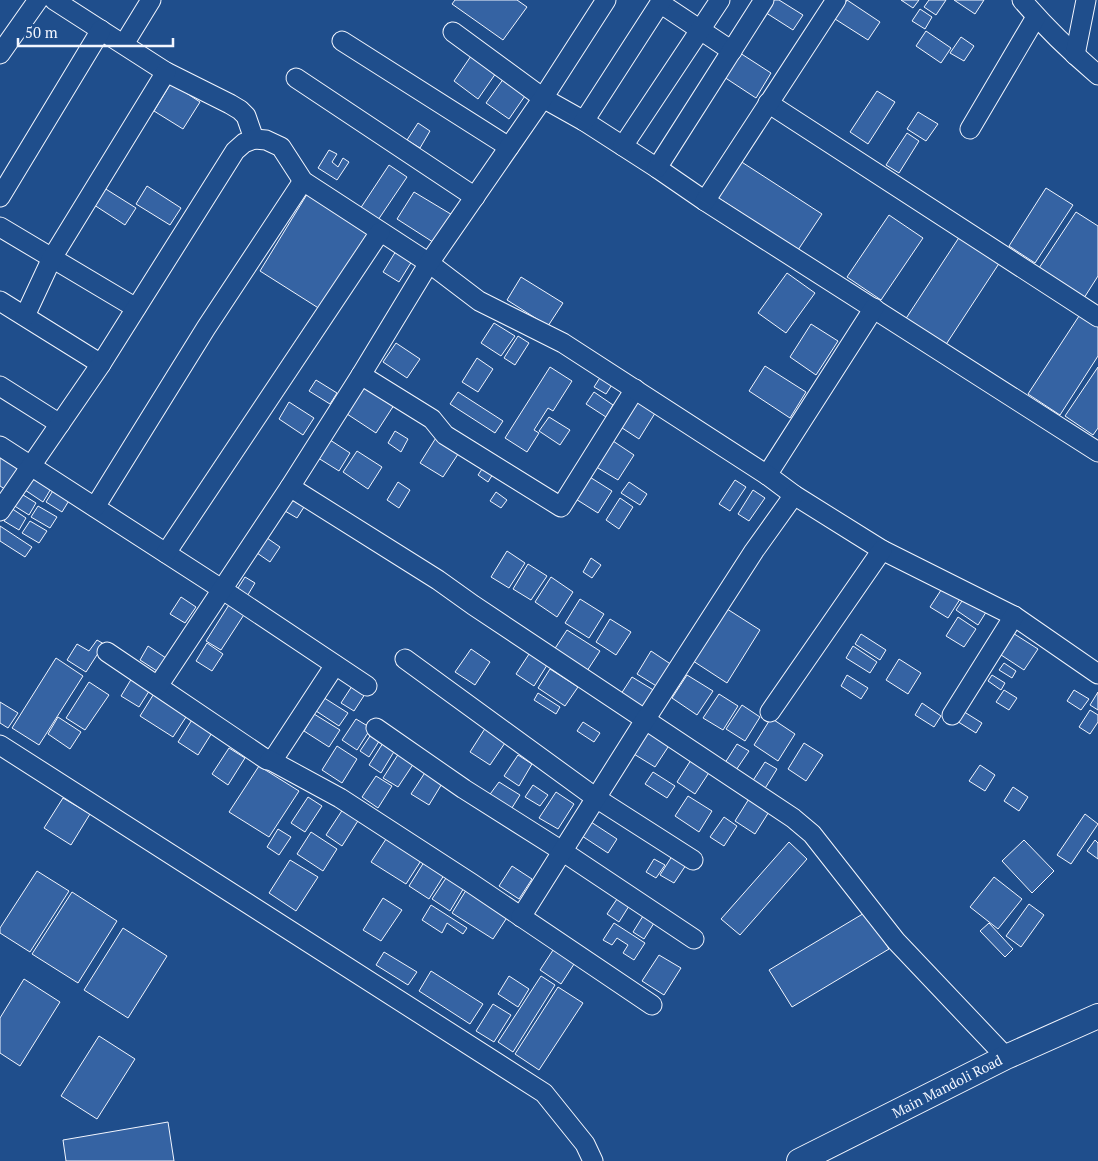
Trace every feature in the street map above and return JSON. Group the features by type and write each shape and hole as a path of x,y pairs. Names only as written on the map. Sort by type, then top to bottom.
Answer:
{"street":[{"path":"0,54 38,0"},
{"path":"54,0 166,72 240,110 246,116 254,138"},
{"path":"124,44 151,0"},
{"path":"158,686 290,487 429,263 543,98 606,0"},
{"path":"623,146 720,0"},
{"path":"657,168 764,0"},
{"path":"705,201 836,0"},
{"path":"1022,0 1036,17 1074,55 1098,75"},
{"path":"1074,55 1086,0"},
{"path":"584,121 661,1 732,51"},
{"path":"970,129 1036,17"},
{"path":"0,197 101,30"},
{"path":"453,32 543,98 584,121 705,201 1098,452"},
{"path":"342,41 509,147"},
{"path":"25,316 52,258 166,72"},
{"path":"296,78 475,197"},
{"path":"768,103 1098,317"},
{"path":"0,511 101,364 235,151 244,143 254,138 266,140 281,147 304,181 429,263 479,301 563,343 767,475 794,495 882,550 1014,616 1098,674"},
{"path":"95,507 206,328 304,181"},
{"path":"0,227 136,308"},
{"path":"166,553 380,232"},
{"path":"0,300 101,364"},
{"path":"767,475 874,308"},
{"path":"361,375 432,419 445,435 561,507 635,389"},
{"path":"0,386 60,424"},
{"path":"0,446 223,590 367,686"},
{"path":"290,487 438,580 794,818 812,834 896,941 1006,1057"},
{"path":"522,917 645,720 754,551 794,495"},
{"path":"770,712 882,550"},
{"path":"952,715 1014,616"},
{"path":"107,652 262,758 270,760 340,798 471,883 652,1005"},
{"path":"405,659 596,798 693,860"},
{"path":"270,760 276,755 335,665"},
{"path":"376,728 464,789 562,851 694,939"},
{"path":"0,745 544,1093 584,1144 593,1161"},
{"name":"Main Mandoli Road","path":"799,1161 1006,1057 1096,1020"}],"building":[{"path":"455,0 517,0 527,7 503,40 452,4"},
{"path":"766,0 779,0 803,15 793,30 760,9"},
{"path":"847,0 880,22 868,40 835,19"},
{"path":"901,0 919,0 913,8"},
{"path":"929,0 946,0 936,15 924,7"},
{"path":"954,0 984,0 975,14"},
{"path":"920,9 932,17 925,29 912,21"},
{"path":"926,31 951,48 941,63 916,46"},
{"path":"961,37 974,46 964,61 950,53"},
{"path":"740,53 771,73 756,98 724,77"},
{"path":"471,56 496,73 478,99 454,81"},
{"path":"504,78 527,93 509,119 486,103"},
{"path":"171,83 200,102 183,129 154,111"},
{"path":"877,91 895,102 868,144 850,132"},
{"path":"918,112 938,124 926,141 907,129"},
{"path":"418,123 430,131 420,148 407,140"},
{"path":"907,133 919,141 899,173 886,165"},
{"path":"329,150 337,154 332,162 338,167 343,158 349,162 337,180 318,168"},
{"path":"737,159 822,214 798,250 714,195"},
{"path":"389,165 407,177 376,223 358,212"},
{"path":"101,186 136,208 125,225 91,203"},
{"path":"147,186 181,208 170,225 136,204"},
{"path":"1046,188 1073,205 1035,263 1009,246"},
{"path":"309,191 370,229 320,309 260,271"},
{"path":"414,192 454,216 436,244 397,219"},
{"path":"1076,212 1098,226 1098,276 1084,298 1039,268"},
{"path":"889,215 923,238 881,300 847,277"},
{"path":"960,236 1000,262 945,346 905,320"},
{"path":"396,251 412,261 399,282 383,272"},
{"path":"787,273 815,293 786,333 758,313"},
{"path":"521,277 563,303 548,326 507,300"},
{"path":"1081,313 1098,325 1098,356 1060,415 1028,394"},
{"path":"494,323 515,336 501,356 481,343"},
{"path":"811,324 838,341 816,375 790,357"},
{"path":"518,336 529,343 515,365 504,358"},
{"path":"396,343 420,359 407,378 383,362"},
{"path":"477,358 493,369 478,392 462,382"},
{"path":"765,366 806,392 790,418 749,391"},
{"path":"550,367 572,381 553,411 548,408 534,430 539,433 527,452 505,438"},
{"path":"1098,367 1098,428 1093,435 1065,416"},
{"path":"603,373 615,380 606,394 594,387"},
{"path":"316,380 337,393 330,404 309,391"},
{"path":"364,381 396,402 376,433 344,412"},
{"path":"458,392 503,421 495,433 450,404"},
{"path":"594,392 613,405 606,417 586,404"},
{"path":"634,395 657,410 639,439 616,424"},
{"path":"289,402 314,418 303,435 279,419"},
{"path":"549,417 570,430 560,445 539,431"},
{"path":"395,431 408,439 401,452 388,443"},
{"path":"439,433 462,448 443,477 420,463"},
{"path":"327,438 350,453 339,471 315,456"},
{"path":"610,439 634,455 618,480 593,465"},
{"path":"0,450 24,466 8,491 0,486"},
{"path":"357,451 382,467 368,489 343,472"},
{"path":"486,463 496,469 488,482 478,475"},
{"path":"585,474 612,491 598,513 571,496"},
{"path":"34,476 52,487 43,502 25,490"},
{"path":"735,480 746,487 730,511 719,504"},
{"path":"398,482 410,490 399,508 387,500"},
{"path":"629,482 647,494 640,505 621,493"},
{"path":"54,489 70,499 62,512 46,502"},
{"path":"753,490 765,498 749,521 738,514"},
{"path":"496,492 507,500 501,508 490,501"},
{"path":"20,493 36,503 29,515 13,505"},
{"path":"620,498 633,507 619,529 606,520"},
{"path":"292,500 304,507 297,518 285,511"},
{"path":"38,506 57,517 50,528 31,517"},
{"path":"11,508 26,518 19,530 4,521"},
{"path":"30,521 47,531 39,543 22,533"},
{"path":"0,526 32,547 25,557 0,541"},
{"path":"267,538 280,547 270,562 257,553"},
{"path":"507,551 525,563 509,588 491,577"},
{"path":"591,558 601,565 592,578 583,572"},
{"path":"528,564 547,576 531,600 513,589"},
{"path":"245,577 255,583 246,598 236,591"},
{"path":"551,577 573,592 557,617 535,602"},
{"path":"945,584 962,596 948,618 930,607"},
{"path":"966,595 988,609 978,625 956,610"},
{"path":"181,597 196,607 185,623 170,614"},
{"path":"580,599 604,614 589,638 565,623"},
{"path":"232,600 247,610 221,650 206,641"},
{"path":"724,607 760,630 727,683 690,659"},
{"path":"958,617 976,629 964,647 946,636"},
{"path":"610,619 631,632 616,655 596,642"},
{"path":"567,630 600,651 585,674 552,653"},
{"path":"1008,630 1038,649 1024,670 995,651"},
{"path":"861,634 886,650 880,660 855,644"},
{"path":"97,640 104,644 86,672 67,660 77,644 89,651"},
{"path":"207,643 223,654 212,671 196,661"},
{"path":"148,646 166,658 157,671 140,660"},
{"path":"853,646 877,662 870,673 846,658"},
{"path":"471,649 490,662 475,685 455,672"},
{"path":"531,651 549,662 534,686 516,674"},
{"path":"651,651 672,665 658,687 637,674"},
{"path":"56,658 83,676 39,745 12,728"},
{"path":"899,659 921,673 908,694 886,680"},
{"path":"1004,663 1016,671 1012,678 999,670"},
{"path":"550,669 578,687 565,706 538,688"},
{"path":"135,673 153,685 139,707 121,696"},
{"path":"687,675 713,691 697,715 672,698"},
{"path":"847,675 868,688 861,699 841,686"},
{"path":"992,675 1005,683 1001,690 988,681"},
{"path":"632,677 655,691 641,712 619,697"},
{"path":"89,682 109,695 85,730 66,718"},
{"path":"354,683 367,691 354,711 341,703"},
{"path":"1004,690 1017,698 1009,710 996,702"},
{"path":"1074,690 1089,699 1081,710 1067,701"},
{"path":"155,692 188,714 173,737 140,716"},
{"path":"1098,692 1098,710 1090,705"},
{"path":"538,693 560,707 556,714 534,700"},
{"path":"318,694 348,713 339,726 310,707"},
{"path":"719,694 738,706 723,730 703,718"},
{"path":"0,702 18,713 8,728 0,723"},
{"path":"922,703 941,716 934,727 915,715"},
{"path":"742,705 760,717 745,741 726,729"},
{"path":"958,708 982,723 976,733 952,718"},
{"path":"1090,710 1098,715 1098,722 1090,734 1079,727"},
{"path":"314,714 340,730 329,747 304,731"},
{"path":"195,715 215,728 198,755 178,742"},
{"path":"58,717 81,732 70,749 48,734"},
{"path":"771,718 795,734 778,761 754,745"},
{"path":"356,719 371,728 357,750 342,740"},
{"path":"583,722 600,733 594,742 577,731"},
{"path":"486,727 507,740 490,765 470,752"},
{"path":"644,727 670,744 655,767 629,751"},
{"path":"374,730 383,735 369,757 360,751"},
{"path":"383,743 395,750 381,773 369,765"},
{"path":"804,743 823,755 806,781 788,769"},
{"path":"737,744 749,751 734,773 723,766"},
{"path":"337,746 357,759 342,783 322,770"},
{"path":"229,748 245,758 228,785 212,774"},
{"path":"399,753 414,763 398,787 383,778"},
{"path":"518,755 532,764 519,786 504,776"},
{"path":"691,760 710,771 695,794 677,782"},
{"path":"765,762 777,769 764,790 752,782"},
{"path":"980,765 995,775 985,791 969,781"},
{"path":"259,766 299,791 269,837 229,812"},
{"path":"426,771 443,782 429,805 411,794"},
{"path":"653,772 675,786 667,798 645,784"},
{"path":"376,776 392,786 378,808 362,797"},
{"path":"499,782 520,795 510,811 488,797"},
{"path":"533,785 548,795 540,806 525,797"},
{"path":"1013,787 1028,797 1019,811 1004,801"},
{"path":"556,792 574,804 558,829 539,818"},
{"path":"752,794 772,807 755,834 735,821"},
{"path":"688,796 712,811 699,832 675,816"},
{"path":"308,797 322,806 305,832 291,823"},
{"path":"63,798 90,814 71,845 44,828"},
{"path":"345,806 361,816 342,846 326,835"},
{"path":"1085,814 1098,824 1071,864 1057,855"},
{"path":"724,817 737,826 724,846 710,837"},
{"path":"591,822 617,839 608,853 582,836"},
{"path":"278,829 291,837 279,855 267,847"},
{"path":"311,832 337,849 323,871 297,854"},
{"path":"390,833 424,856 406,884 371,862"},
{"path":"1024,840 1054,871 1032,893 1002,861"},
{"path":"1095,840 1098,843 1098,859 1087,851"},
{"path":"789,842 807,859 740,935 721,919"},
{"path":"676,850 690,859 674,883 660,875"},
{"path":"426,859 446,872 429,899 409,886"},
{"path":"654,859 665,865 656,878 646,872"},
{"path":"290,860 318,877 296,911 269,893"},
{"path":"512,866 532,879 519,899 499,886"},
{"path":"37,871 69,891 30,952 0,933 0,928"},
{"path":"448,875 465,886 450,911 432,899"},
{"path":"994,877 1022,899 998,929 970,907"},
{"path":"468,887 510,913 493,939 452,913"},
{"path":"72,892 117,921 78,983 32,954"},
{"path":"383,898 402,910 381,941 363,930"},
{"path":"617,899 629,906 619,922 607,914"},
{"path":"1029,904 1044,915 1021,947 1006,936"},
{"path":"431,905 467,928 463,934 447,923 442,933 422,920"},
{"path":"866,912 889,949 792,1007 769,970"},
{"path":"643,916 654,923 644,939 633,932"},
{"path":"614,923 645,943 634,960 623,953 628,945 617,938 612,945 603,940"},
{"path":"989,923 1013,949 1005,957 980,931"},
{"path":"123,928 167,956 128,1018 84,990"},
{"path":"557,944 578,958 561,984 540,970"},
{"path":"384,952 417,972 408,985 376,965"},
{"path":"659,955 681,968 664,995 642,981"},
{"path":"431,971 483,1004 470,1024 419,991"},
{"path":"509,976 529,989 518,1007 498,994"},
{"path":"541,976 555,985 513,1052 498,1042"},
{"path":"24,979 60,1002 20,1066 0,1053 0,1018"},
{"path":"558,987 583,1003 539,1070 515,1054"},
{"path":"493,1004 511,1015 494,1042 476,1031"},
{"path":"99,1036 135,1059 97,1119 61,1096"},
{"path":"168,1122 174,1161 66,1161 63,1140"}]}
